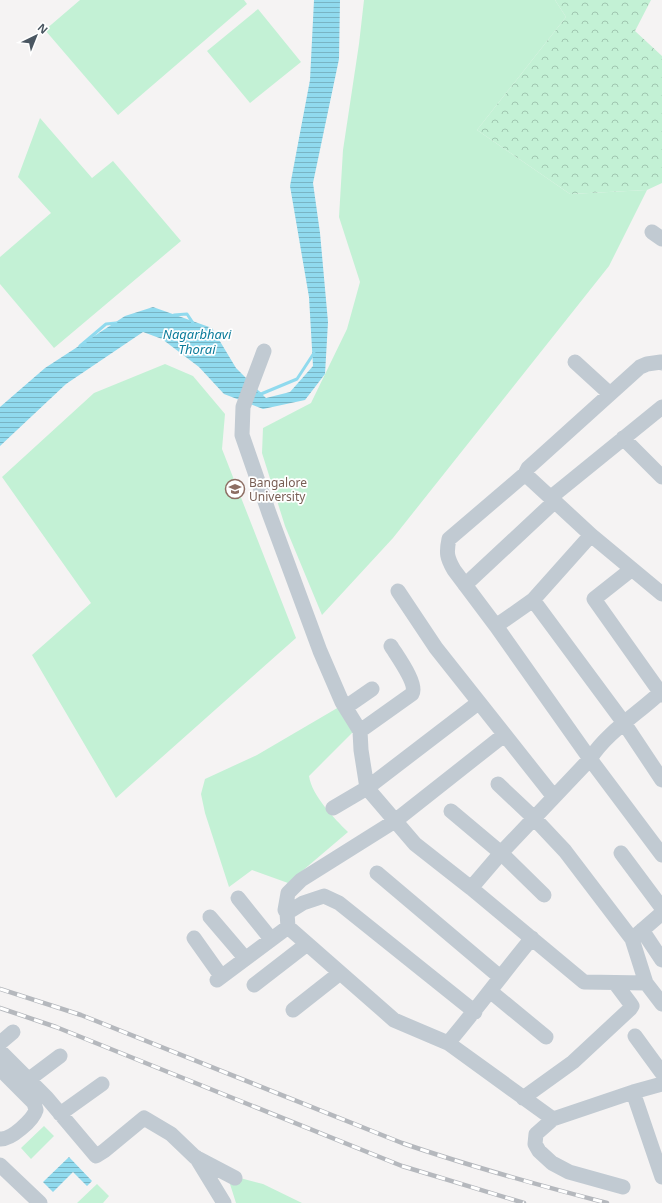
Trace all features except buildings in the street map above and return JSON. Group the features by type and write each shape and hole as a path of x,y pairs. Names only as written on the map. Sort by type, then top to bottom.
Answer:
{"street":[{"path":"264,351 243,407 242,435 320,651 346,707 360,732 361,750 367,788 415,844 471,888 584,982 646,983"},
{"path":"576,362 610,394"},
{"path":"662,362 647,364 640,367 539,457 528,468 525,474 449,539 446,552 449,562 465,585 496,626 590,759 662,855"},
{"path":"465,585 552,500 623,438 662,407"},
{"path":"623,438 662,478"},
{"path":"525,474 591,535 662,594"},
{"path":"496,626 533,600 591,535"},
{"path":"471,888 501,852 590,759 595,751 624,723 661,693 594,599 632,568"},
{"path":"398,591 436,648 478,703 554,797"},
{"path":"533,600 624,723 662,780"},
{"path":"360,732 414,691 413,683 391,646"},
{"path":"346,707 372,689"},
{"path":"333,808 367,788 478,703"},
{"path":"504,735 394,821 301,880 288,893 285,910 287,920 307,944 394,1020 448,1043 553,1119"},
{"path":"498,784 534,818 565,851 637,935 662,960"},
{"path":"451,811 501,852 544,895"},
{"path":"620,853 662,912 637,935"},
{"path":"377,873 500,977"},
{"path":"194,938 219,978 271,939 303,903 324,896 340,903 475,1012"},
{"path":"238,898 271,939"},
{"path":"210,917 245,958"},
{"path":"637,935 646,983 662,1004"},
{"path":"448,1043 475,1012 500,977 532,938"},
{"path":"254,985 307,944"},
{"path":"293,1010 340,973"},
{"path":"524,1098 573,1062 630,1009 632,1006 615,982"},
{"path":"490,991 546,1038"},
{"path":"0,1043 13,1032"},
{"path":"635,1036 662,1073"},
{"path":"0,1052 60,1114 96,1156 144,1118 171,1134 195,1157 224,1203"},
{"path":"28,1080 60,1056"},
{"path":"0,1069 34,1103 36,1110 33,1116 14,1135 5,1140 0,1140"},
{"path":"60,1114 102,1084"},
{"path":"623,1187 569,1172 552,1163 539,1151 535,1144 536,1134 553,1119 633,1092 662,1084"},
{"path":"633,1092 662,1177"},
{"path":"195,1157 235,1178"},
{"path":"0,1165 40,1203"}],"green space":[{"path":"80,0 244,0 247,4 118,115 45,30"},
{"path":"364,0 555,0 566,17 477,130 570,194 647,190 609,266 393,538 322,615 285,526 262,453 263,428 311,403 347,329 360,282 339,217 343,150"},
{"path":"555,0 651,0 635,31 662,56 662,183 647,190 570,194 477,130 566,17"},
{"path":"258,9 301,62 250,103 207,51"},
{"path":"40,118 92,178 113,161 181,241 54,348 0,284 0,257 51,213 18,177"},
{"path":"165,364 193,376 225,414 222,449 296,638 116,798 32,655 91,603 2,477 94,393"},
{"path":"339,707 355,730 309,776 314,791 319,799 348,832 288,883 252,870 229,887 205,813 201,794 205,779 257,755"},
{"path":"44,1126 54,1136 31,1159 21,1148"},
{"path":"240,1178 263,1184 302,1203 236,1203 230,1184"},
{"path":"97,1184 109,1196 103,1203 77,1203"}],"water":[{"name":"Nagarbhavi Thorai","path":"314,0 340,0 339,59 313,183 320,233 328,322 325,374 305,400 263,409 224,394 199,367 162,339 143,332 66,384 0,446 0,407 45,368 125,316 153,307 212,328 236,368 266,398 290,392 313,366 309,297 290,186 310,80"},
{"path":"69,1157 92,1181 87,1186 73,1172 53,1192 43,1182"}],"waterway":[{"name":"Nagarbhavi Thorai","path":"174,315 187,314 193,323"},
{"name":"Nagarbhavi Thorai","path":"80,346 106,324 116,323"},
{"name":"Nagarbhavi Thorai","path":"259,393 261,394 297,379 314,353"}],"railway":[{"path":"0,989 81,1015 402,1143 504,1175 607,1203"},
{"path":"0,1008 56,1027 402,1166 524,1203"}],"place":[{"name":"Bangalore University","path":"235,489"}]}
